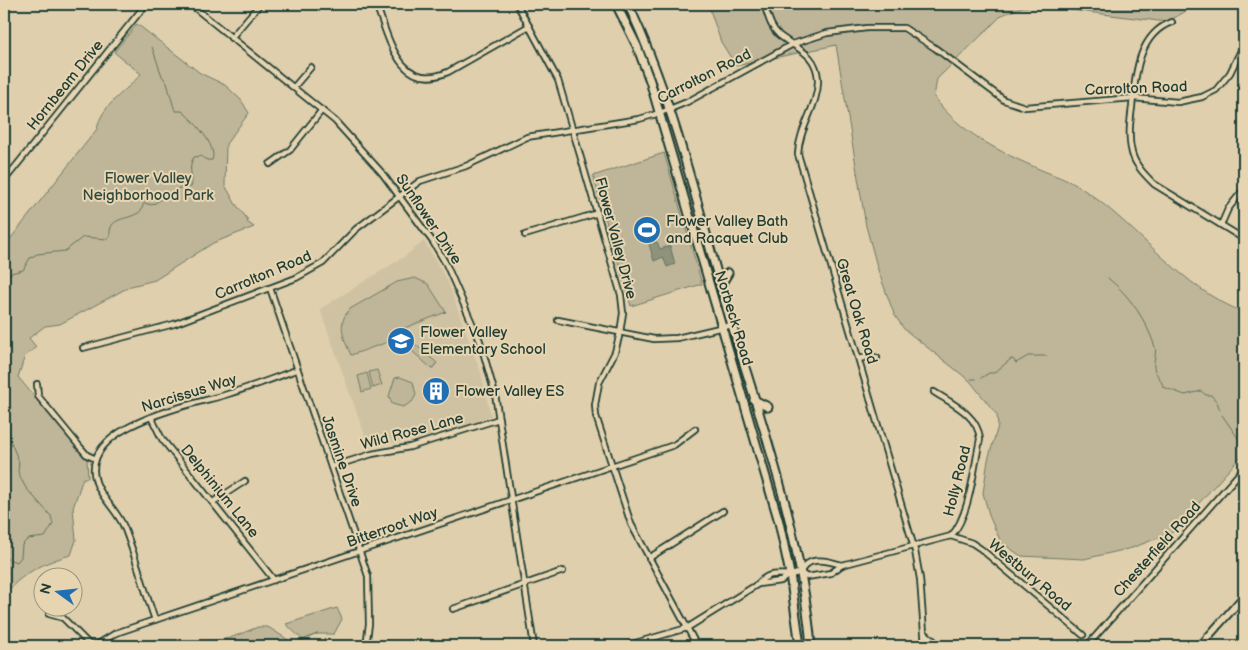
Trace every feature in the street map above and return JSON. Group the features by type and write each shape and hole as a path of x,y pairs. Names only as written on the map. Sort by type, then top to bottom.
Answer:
{"main road":[{"name":"Norbeck Road","path":"616,4 636,46 660,113 772,496 790,574 800,646"},
{"name":"Norbeck Road","path":"628,4 653,61 669,110 776,472 800,572 811,646"},
{"path":"720,286 728,272"},
{"path":"754,400 768,407"},
{"path":"1200,646 1244,596"}],"street":[{"name":"Hornbeam Drive","path":"4,181 146,4"},
{"name":"Sunflower Drive","path":"190,4 322,110 351,137 399,196 433,242 458,288 488,367 499,418 534,646"},
{"path":"231,38 260,4"},
{"path":"376,4 402,65 413,74 427,78 435,78 448,72 529,26"},
{"name":"Flower Valley Drive","path":"517,4 558,80 621,295 623,313 616,352 599,383 595,405 599,428 631,524 697,646"},
{"name":"Great Oak Road","path":"764,4 773,27 780,35 803,49 815,65 818,78 816,97 800,133 798,154 912,547 920,579 925,646"},
{"path":"1172,22 1154,33 1147,42 1137,64 1129,130 1132,154 1142,172 1154,184 1244,239"},
{"name":"Carrolton Road","path":"83,348 174,324 270,288 323,263 356,229 420,180 466,166 527,136 640,119 669,110 793,44 832,32 892,26 904,28 936,48 1004,100 1016,106 1042,107 1133,98 1178,102 1202,97 1216,90 1230,73 1244,44"},
{"path":"294,88 311,67"},
{"path":"270,164 290,150 322,110"},
{"path":"1221,225 1228,209 1244,189"},
{"path":"525,235 598,213"},
{"name":"Jasmine Drive","path":"270,288 296,370 368,576 369,624 366,646"},
{"path":"558,320 620,333 662,339 677,338 732,324"},
{"path":"859,359 871,356 877,358"},
{"name":"Narcissus Way","path":"96,459 103,447 120,432 135,423 231,394 296,370"},
{"path":"37,384 38,396 80,448 87,455 96,459 94,469 96,482 124,526 155,620"},
{"name":"Holly Road","path":"934,392 968,414 980,431 980,439 966,504 960,525 951,536"},
{"name":"Delphinium Lane","path":"151,417 162,439 274,580"},
{"name":"Wild Rose Lane","path":"331,467 372,454 410,447 499,418"},
{"name":"Bitterroot Way","path":"95,646 116,633 674,445 695,429"},
{"name":"Chesterfield Road","path":"1087,646 1244,468"},
{"path":"213,502 244,481"},
{"path":"649,558 723,511"},
{"path":"800,572 807,578 831,573 842,565 951,536"},
{"name":"Westbury Road","path":"951,536 981,549 1083,635"},
{"path":"625,646 687,628 758,584 762,579 781,572 790,574 800,572 807,564 814,561 842,565"},
{"path":"453,609 564,570"},
{"path":"758,584 781,581 790,574"},
{"path":"63,618 91,646"},
{"path":"925,633 940,646"}],"shaded area":[{"name":"Flower Valley Elementary School","path":"424,241 447,280 481,373 491,416 437,435 369,447 320,309 404,257"},
{"path":"657,242 660,249 670,246 675,264 667,267 663,257 654,261 649,244"}],"green space":[{"path":"708,4 1190,4 1186,11 1167,22 1039,6 1022,7 1002,15 937,79 934,97 955,121 981,140 1010,156 1081,188 1121,219 1180,273 1201,289 1222,302 1244,312 1244,453 1173,532 1132,548 1084,559 1021,556 1001,542 990,518 983,493 988,460 998,426 997,415 970,381 904,329 894,314 878,270 866,226 836,45 736,66 721,42"},
{"name":"Flower Valley Neighborhood Park","path":"137,24 200,73 225,85 241,100 249,113 226,144 225,185 235,203 248,220 247,222 254,227 213,243 155,280 131,286 60,324 45,326 29,338 36,347 25,356 18,377 87,460 88,478 83,478 73,508 76,540 71,555 37,568 32,568 32,571 17,582 4,597 4,488 9,469 7,455 4,451 4,247 97,129 99,120 109,106 141,74 114,52"},
{"name":"Flower Valley Bath and Racquet Club","path":"664,153 702,284 631,306 593,176"},
{"path":"415,278 428,284 446,312 402,329 405,336 351,355 344,338 342,326 343,320 350,309 397,282"},
{"path":"416,345 437,363 432,369 412,351"},
{"path":"377,370 382,385 373,388 369,372"},
{"path":"367,373 371,389 362,392 358,376"},
{"path":"400,377 413,382 416,395 412,402 403,407 392,404 389,396 395,378"},
{"path":"337,608 342,619 334,634 317,634 303,640 286,624"},
{"path":"258,627 268,627 293,643 278,646 191,646 230,638"},
{"path":"4,631 18,646 4,646"}],"waterway":[{"path":"4,281 11,273 23,270 30,258 37,254 65,251 83,237 107,239 110,237 110,230 115,222 139,212 144,203 152,205 179,188 191,187 191,165 194,157 200,156 207,160 212,160 211,148 203,134 182,111 176,111 174,108 167,83 162,76 152,47"},
{"path":"1108,278 1131,301 1147,328 1155,349 1155,370 1163,387 1185,395 1201,391 1206,395 1211,395 1217,402 1220,410"},
{"path":"981,378 989,373 994,373 1011,359 1016,363 1028,356 1047,356"},
{"path":"971,379 976,379"},
{"path":"1222,415 1238,438 1244,443"},
{"path":"4,422 9,425 10,440 19,462 18,471 21,479 26,488 51,516 53,524 45,537 28,539 22,545 21,557 17,562 4,558"},
{"path":"289,646 317,634"}],"place":[{"name":"Flower Valley Bath and Racquet Club","path":"647,230"},
{"name":"Flower Valley Elementary School","path":"401,341"},
{"name":"Flower Valley ES","path":"436,391"}]}
